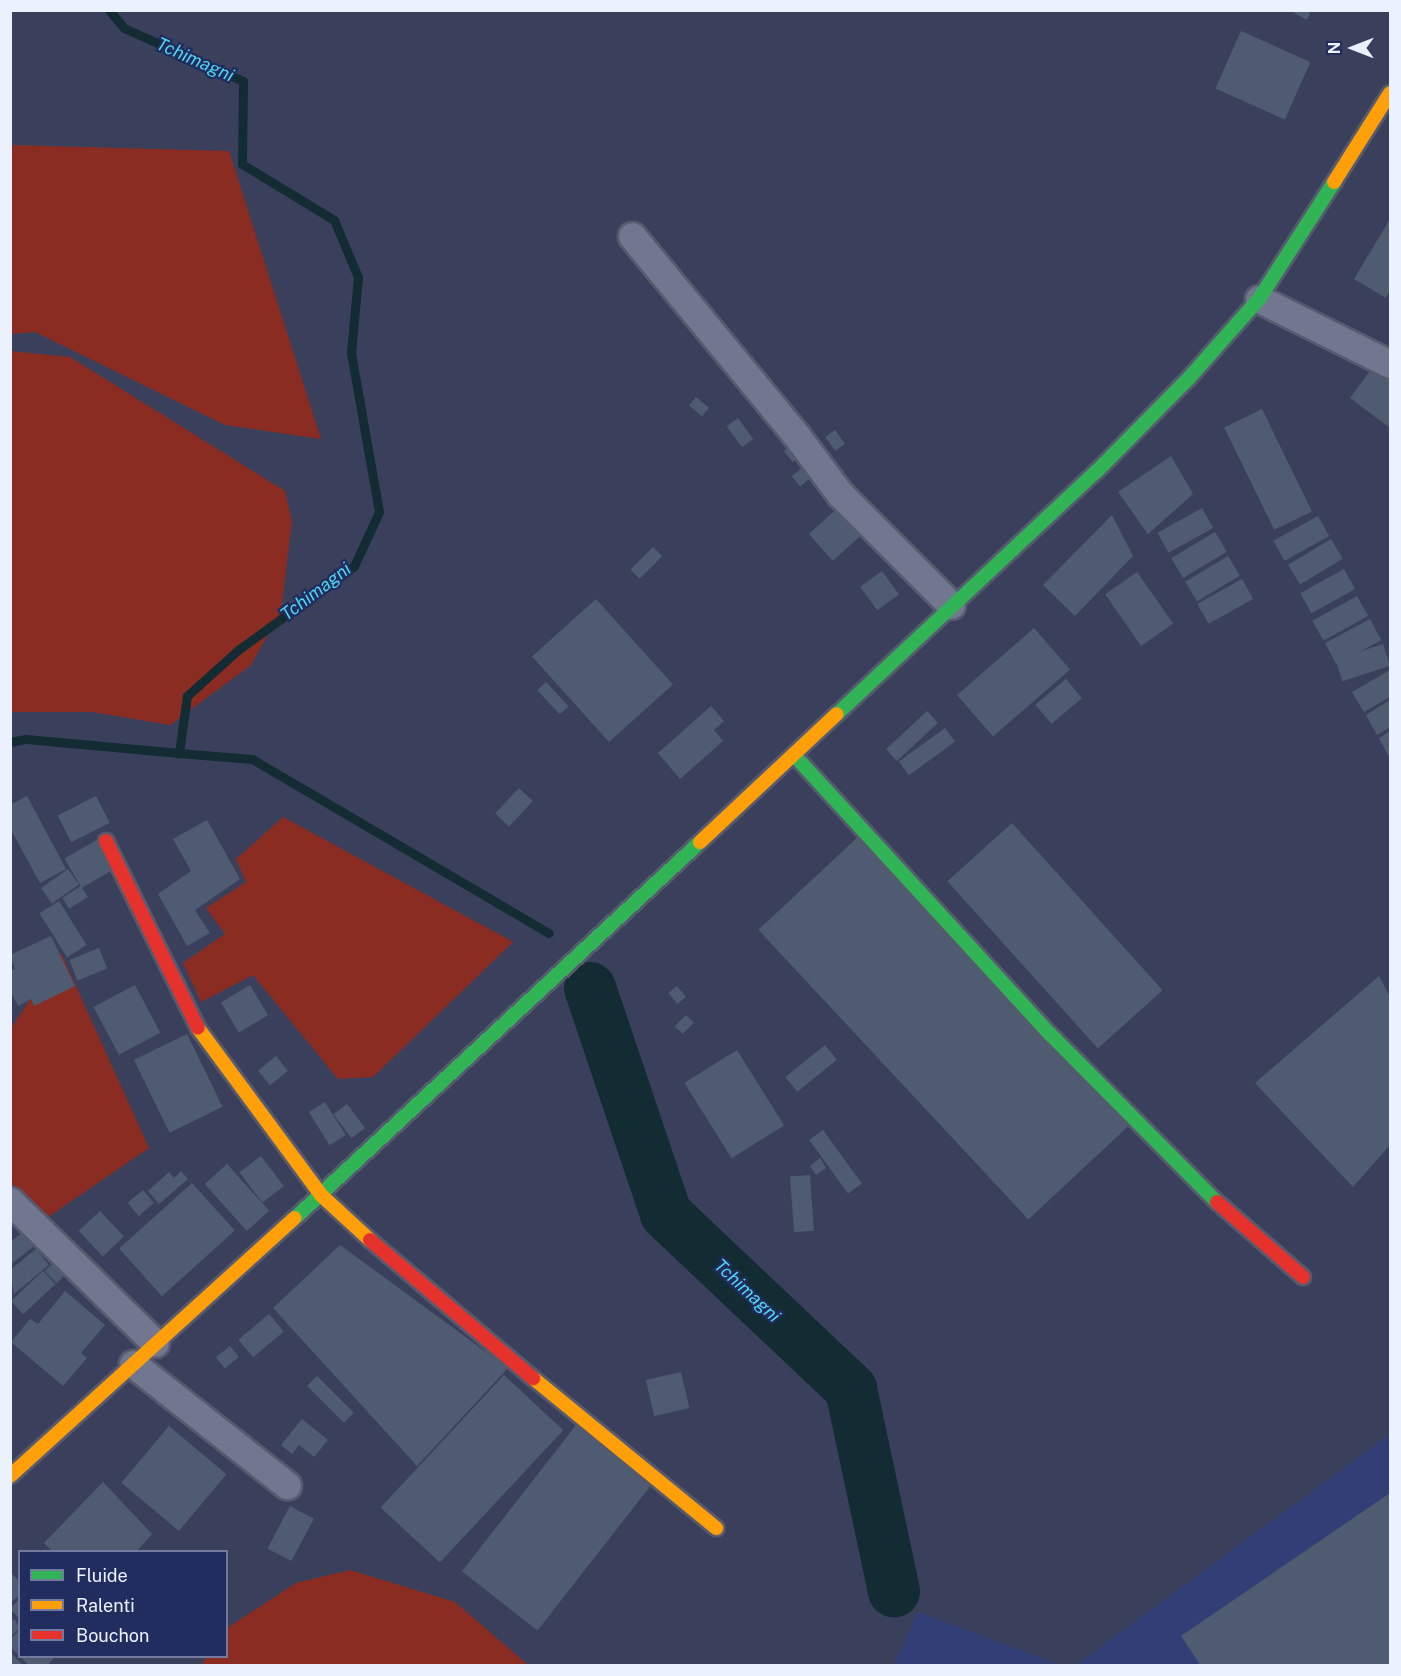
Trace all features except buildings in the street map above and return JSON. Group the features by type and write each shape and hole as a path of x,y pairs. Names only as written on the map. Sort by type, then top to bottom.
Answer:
{"main road":[{"path":"10,1476 155,1342 321,1195 399,1118 794,755 951,605 1097,471 1190,378 1259,299 1390,93"},
{"path":"794,755 1050,1034 1188,1176 1303,1277"},
{"path":"106,841 194,1023 321,1195 406,1273 716,1528"}],"street":[{"path":"632,236 796,435 840,494 951,605"},
{"path":"1259,299 1390,364"},
{"path":"14,1213 155,1342"},
{"path":"133,1364 287,1485"}],"shaded area":[{"path":"11,145 229,151 321,439 225,425 35,332 11,334"},
{"path":"11,351 70,357 285,491 292,521 281,611 251,665 170,725 92,712 11,712"},
{"path":"283,817 513,942 373,1077 338,1079 253,975 201,1002 183,963 225,934 206,908 246,882 236,859"},
{"path":"61,953 149,1148 42,1221 11,1182 11,1028"},
{"path":"1390,1434 1390,1665 1076,1665"},
{"path":"350,1570 455,1602 528,1665 202,1665 206,1658 228,1658 228,1627 296,1583"},
{"path":"918,1612 1060,1665 894,1665"}],"waterway":[{"name":"Tchimagni","path":"109,10 124,28 243,81 242,164 334,220 358,277 351,353 379,512 354,566 238,650 187,696 179,753 252,759 549,933"},
{"path":"10,742 26,739 179,753"},
{"name":"Tchimagni","path":"590,988 666,1214 851,1389 894,1591"}],"traffic: fast":[{"path":"837,714 1097,471 1189,378 1259,299 1334,182"},
{"path":"794,755 1050,1034 1217,1202"},
{"path":"295,1218 700,842"}],"traffic: slow":[{"path":"1334,182 1390,93"},
{"path":"700,842 837,714"},
{"path":"198,1028 321,1195 370,1240"},
{"path":"10,1476 295,1218"},
{"path":"533,1378 716,1528"}],"traffic: jam":[{"path":"106,841 198,1028"},
{"path":"1217,1202 1303,1277"},
{"path":"370,1240 533,1378"}]}
